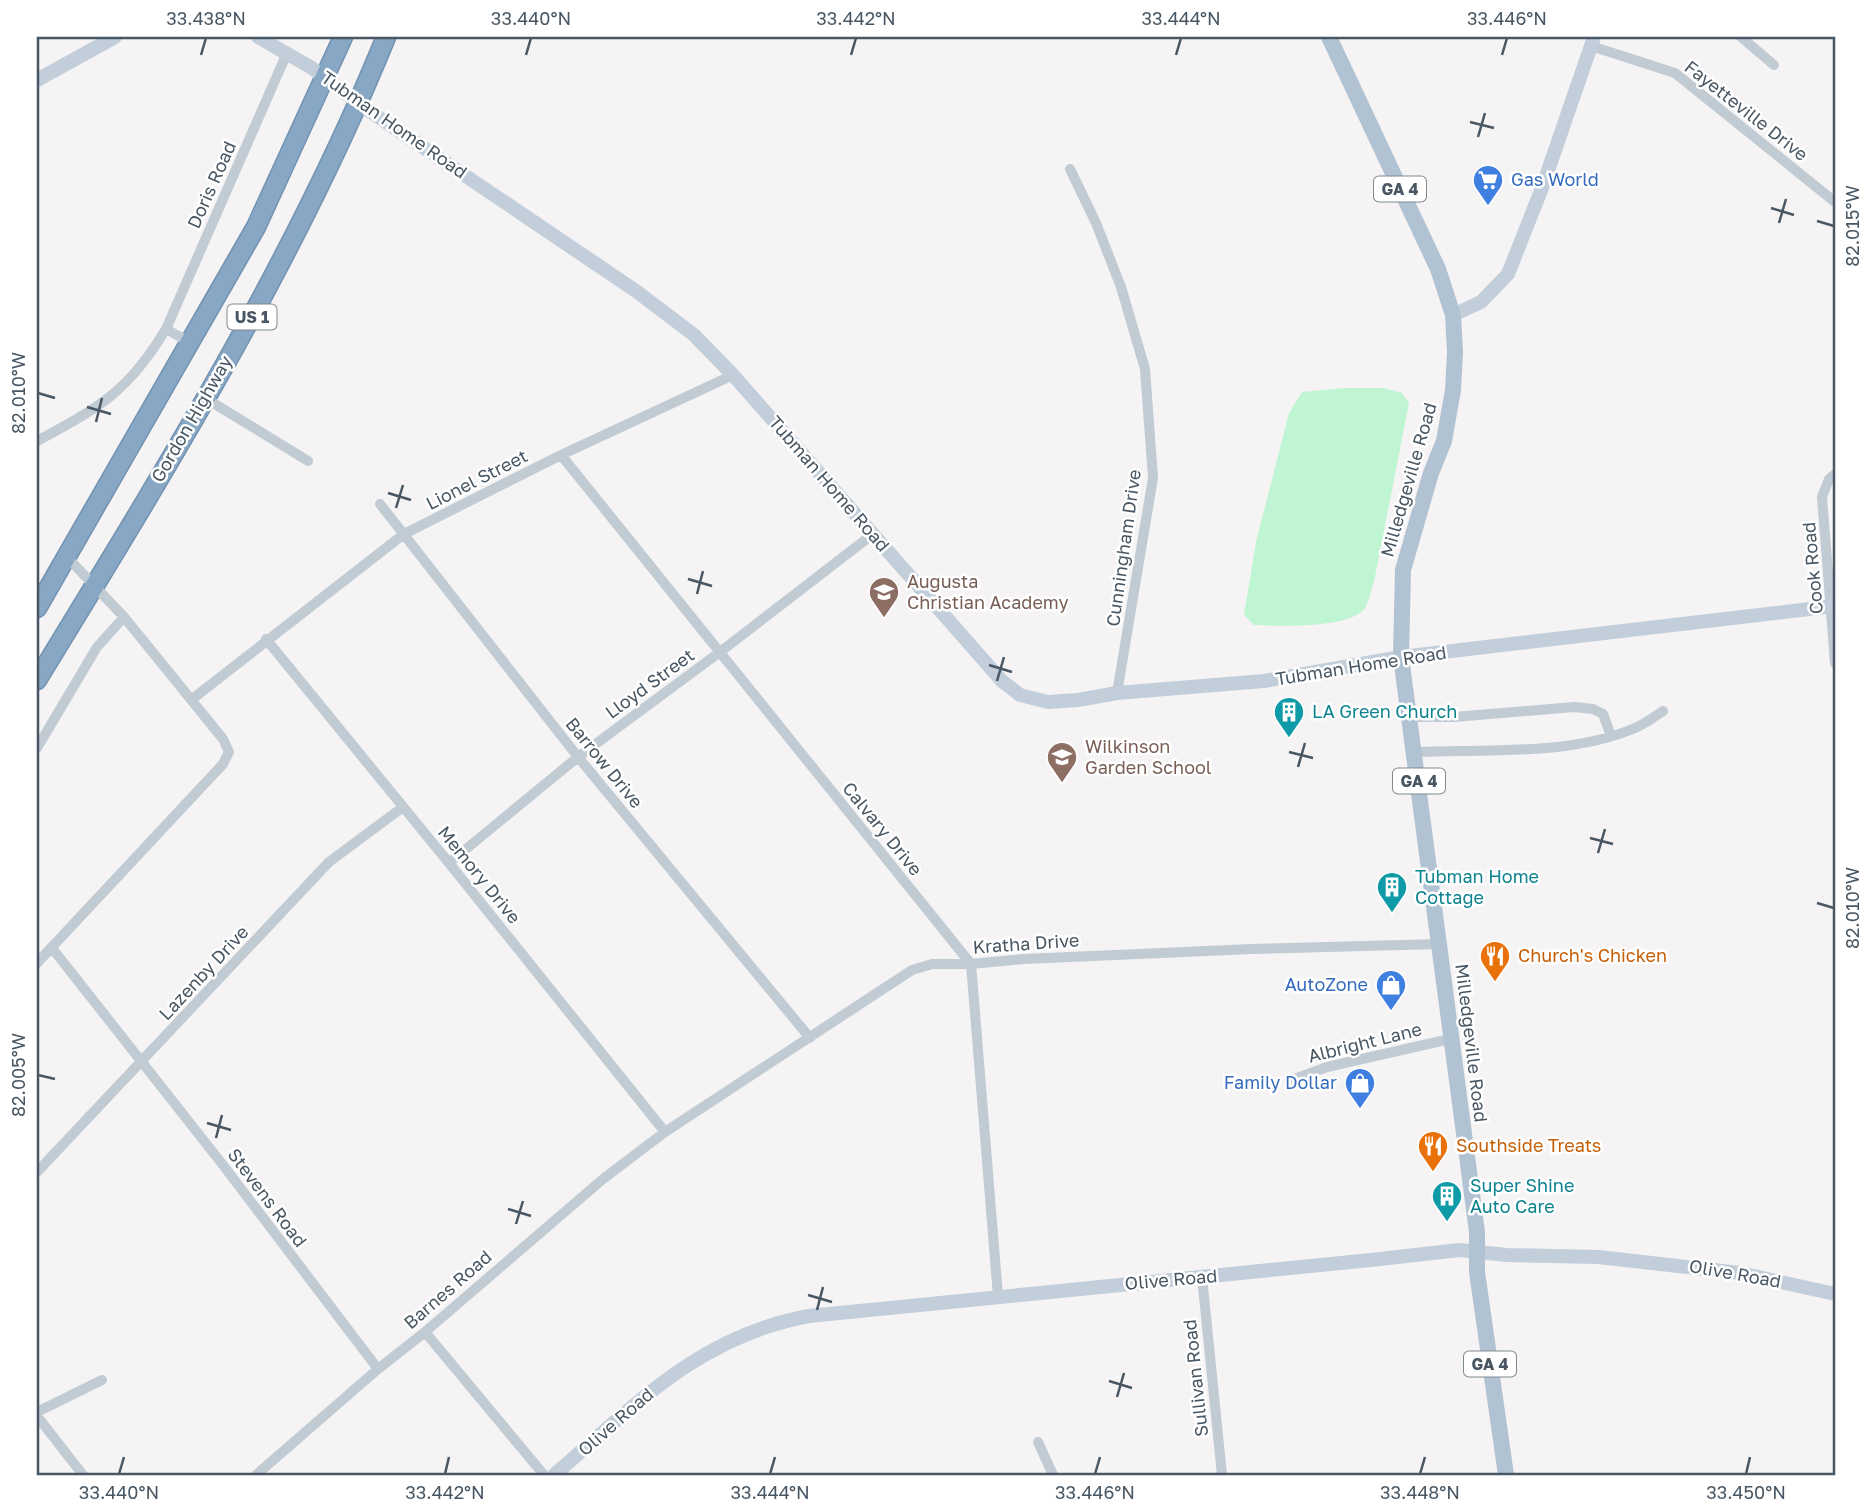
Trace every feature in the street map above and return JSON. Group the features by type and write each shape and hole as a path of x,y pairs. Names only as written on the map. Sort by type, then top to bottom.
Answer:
{"highway":[{"name":"US 1","path":"37,608 256,227 344,37"},
{"name":"Gordon Highway","path":"37,680 205,398 290,248 386,37"}],"main road":[{"name":"GA 4","path":"1329,37 1438,269 1453,315"},
{"name":"Milledgeville Road","path":"1453,315 1453,390 1444,442 1431,473 1403,570 1401,657 1477,1232 1479,1285 1506,1475"}],"street":[{"path":"37,80 115,37"},
{"name":"Tubman Home Road","path":"258,37 326,78 358,103 636,290 694,335 733,375 1002,681 1020,695 1048,702 1117,693 1264,681 1401,657 1834,605"},
{"path":"1741,37 1774,65"},
{"path":"1453,315 1481,302 1508,274 1542,188 1592,41"},
{"name":"Fayetteville Drive","path":"1592,41 1675,73 1835,201"},
{"name":"Doris Road","path":"37,441 76,421 114,395 149,357 166,329 287,53"},
{"name":"Cunningham Drive","path":"1070,169 1096,223 1121,287 1145,369 1153,478 1117,693"},
{"path":"166,329 191,343"},
{"name":"Lionel Street","path":"191,700 404,534 561,455 733,375"},
{"path":"205,398 308,461"},
{"name":"Calvary Drive","path":"561,455 971,964"},
{"name":"Cook Road","path":"1835,474 1829,479 1822,497 1834,605 1835,663"},
{"name":"Barrow Drive","path":"380,504 578,757 810,1038"},
{"name":"Lloyd Street","path":"449,863 578,757 873,534"},
{"path":"37,963 227,760 229,752 226,744 124,617 66,556"},
{"path":"37,748 97,646 124,617"},
{"name":"Memory Drive","path":"266,639 664,1132"},
{"path":"1410,717 1454,717 1574,707 1593,709 1603,714 1611,736"},
{"path":"1415,752 1535,748 1581,743 1637,728 1663,711"},
{"name":"Lazenby Drive","path":"37,1172 329,862 403,807"},
{"name":"Kratha Drive","path":"664,1132 912,970 932,964 1440,944"},
{"name":"Stevens Road","path":"52,948 377,1369"},
{"path":"971,964 998,1296"},
{"name":"Albright Lane","path":"1289,1081 1327,1067 1450,1038"},
{"name":"Barnes Road","path":"256,1475 377,1369 425,1332 603,1179 664,1132"},
{"name":"Olive Road","path":"554,1475 663,1382 704,1354 733,1338 790,1319 809,1316 1459,1250 1569,1258 1598,1257 1672,1264 1740,1273 1835,1294"},
{"name":"Sullivan Road","path":"1202,1277 1222,1475"},
{"path":"425,1332 544,1475"},
{"path":"83,1475 37,1414 102,1380"},
{"path":"1038,1442 1054,1475"}],"green space":[{"path":"1384,388 1402,393 1409,403 1368,602 1357,615 1345,620 1296,626 1254,625 1244,615 1256,542 1289,413 1302,392"}],"place":[{"name":"Gas World","path":"1488,207"},
{"name":"Augusta Christian Academy","path":"884,619"},
{"name":"LA Green Church","path":"1289,739"},
{"name":"Wilkinson Garden School","path":"1062,784"},
{"name":"Tubman Home Cottage","path":"1392,914"},
{"name":"Church's Chicken","path":"1495,983"},
{"name":"AutoZone","path":"1391,1012"},
{"name":"Family Dollar","path":"1360,1110"},
{"name":"Southside Treats","path":"1433,1173"},
{"name":"Super Shine Auto Care","path":"1447,1223"}]}
